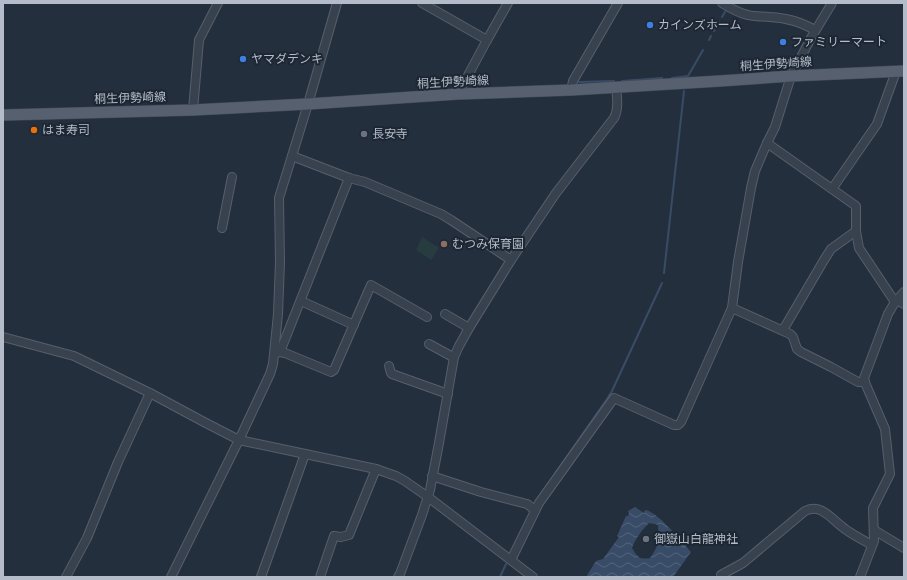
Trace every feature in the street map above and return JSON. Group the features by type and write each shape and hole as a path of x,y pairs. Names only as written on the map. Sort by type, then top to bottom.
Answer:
{"main road":[{"name":"桐生伊勢崎線","path":"3,115 193,110 458,94 571,90 791,76 899,71"}],"street":[{"path":"193,110 199,40 218,3"},
{"path":"277,353 280,289 279,198 337,3"},
{"path":"422,3 487,40"},
{"path":"458,94 508,3"},
{"path":"571,90 573,81 618,3"},
{"path":"722,3 747,15 790,19 815,30"},
{"path":"511,560 539,503 614,398 674,425 678,425 681,422 732,308 752,179 775,127 791,76 815,30 832,3"},
{"path":"832,189 877,124 894,77 899,71"},
{"path":"398,577 420,522 428,496 440,443 454,357 469,328 511,260 556,193 614,118 617,110 616,87"},
{"path":"767,143 856,206 856,231 859,248 895,302"},
{"path":"292,156 349,178 365,182 441,214 511,260"},
{"path":"222,228 232,177"},
{"path":"171,577 240,440 270,374 277,353 300,301 349,178"},
{"path":"783,330 831,249 856,231"},
{"path":"277,353 285,353 331,372 334,370 371,285 427,317"},
{"path":"860,577 874,541 874,508 890,474 885,430 864,378 888,314 895,302 904,292"},
{"path":"300,301 354,324"},
{"path":"895,302 899,301 904,304"},
{"path":"732,308 783,330 793,337 797,349 801,352 858,382 865,382"},
{"path":"444,314 469,328"},
{"path":"3,337 74,356 150,393 240,440 376,470 401,478 428,496 533,577"},
{"path":"429,344 454,357"},
{"path":"389,366 392,374 448,394"},
{"path":"66,577 87,538 118,462 150,393"},
{"path":"261,577 305,454"},
{"path":"320,577 334,536 341,537 349,535 376,470"},
{"path":"432,476 481,492 527,504 535,510"},
{"path":"721,575 743,563 808,509 816,508 824,512 842,528 872,545"},
{"path":"874,530 904,548"}],"green space":[{"path":"422,237 439,248 431,260 416,250"}],"water":[{"path":"635,507 644,513 645,510 650,512 662,521 691,552 673,577 586,577 596,561 603,559 619,537 617,536 626,516 628,516 628,511","holes":["649,523 658,525 658,539 657,546 650,558 644,559 637,556 632,548 641,532"]}],"waterway":[{"path":"722,17 725,12"},
{"path":"714,31 719,22"},
{"path":"709,40 711,36"},
{"path":"672,78 688,76 703,50"},
{"path":"622,81 662,78"},
{"path":"579,82 614,81"},
{"path":"664,273 684,91"},
{"path":"554,475 612,391 662,283"},
{"path":"500,577 506,564"}],"place":[{"name":"カインズホーム","path":"650,25"},
{"name":"ファミリーマート","path":"783,42"},
{"name":"ヤマダデンキ","path":"243,59"},
{"name":"はま寿司","path":"34,130"},
{"name":"長安寺","path":"364,134"},
{"name":"むつみ保育園","path":"444,244"},
{"name":"御嶽山白龍神社","path":"646,539"}]}
